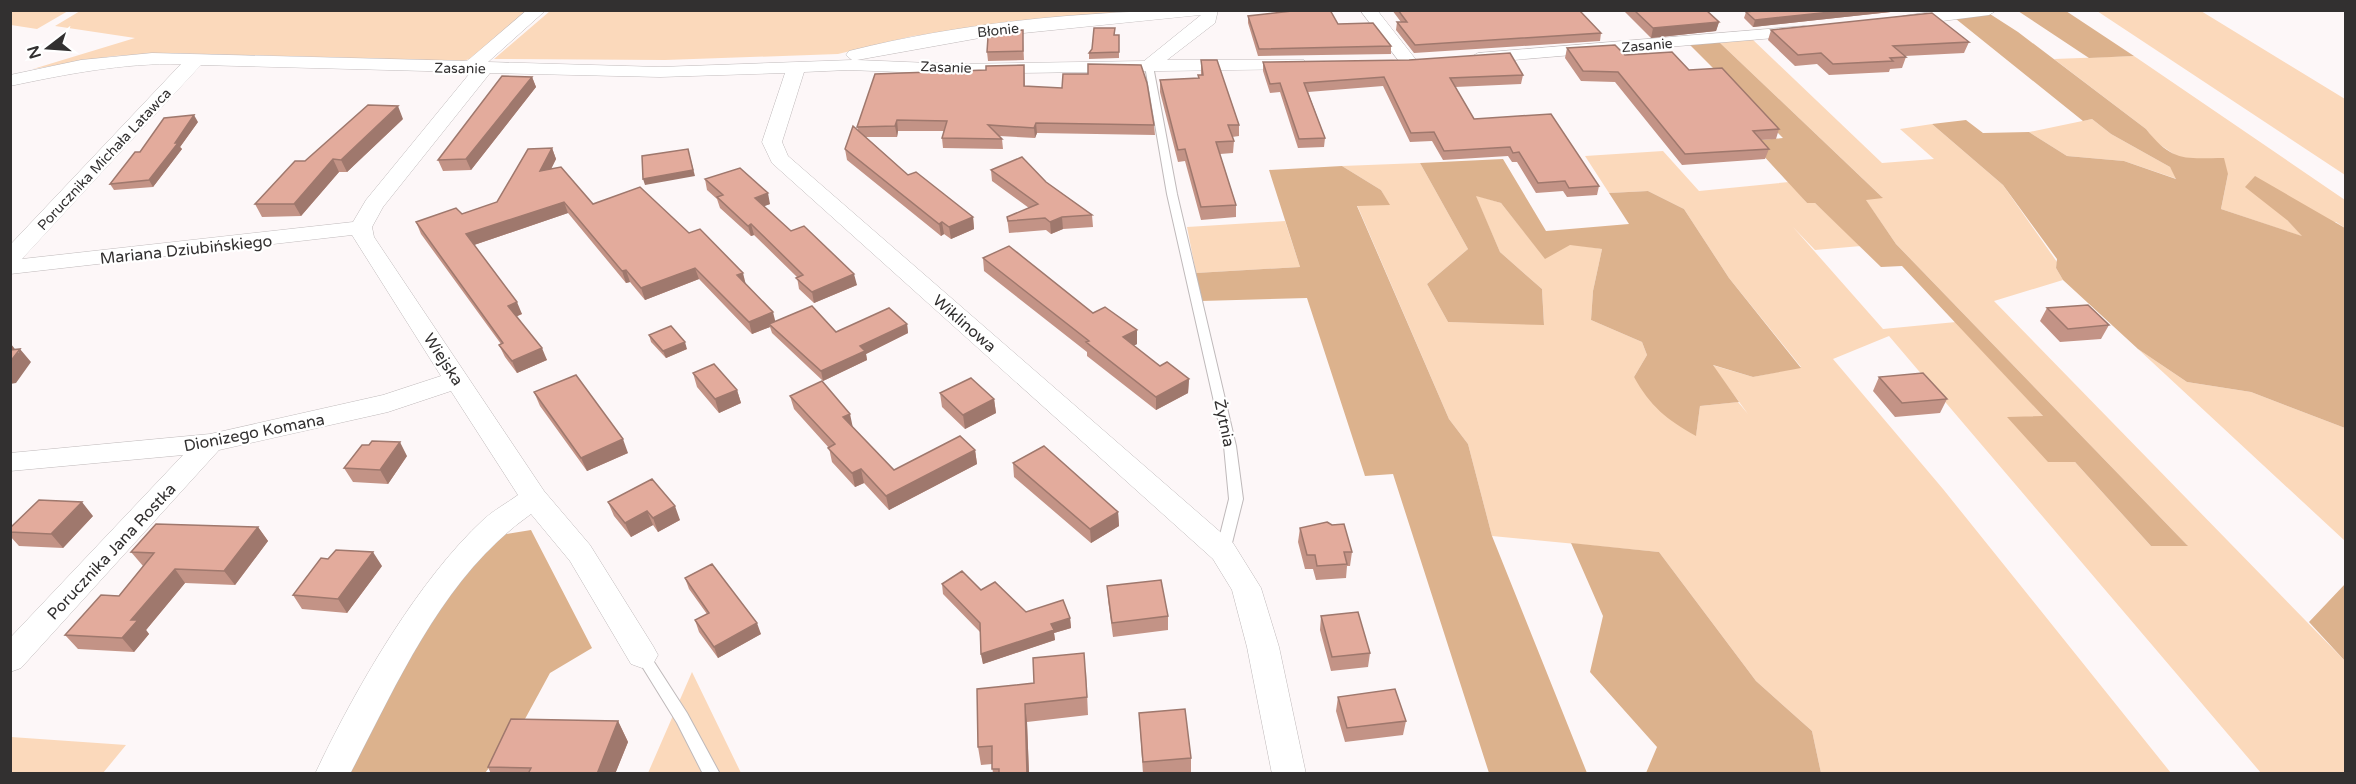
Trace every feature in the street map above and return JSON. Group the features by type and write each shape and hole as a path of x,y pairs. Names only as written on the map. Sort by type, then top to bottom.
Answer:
{"street":[{"path":"361,226 374,205 477,68 538,10"},
{"name":"Błonie","path":"796,68 942,36 1203,10"},
{"path":"1149,66 1209,19 1210,10"},
{"path":"1368,10 1408,61"},
{"path":"1888,22 1989,10"},
{"name":"Zasanie","path":"1465,58 1817,29"},
{"name":"Zasanie","path":"10,81 109,61 196,58 671,72 859,65 954,69 1316,63"},
{"name":"Porucznika Michała Latawca","path":"10,259 196,58"},
{"path":"1385,62 1431,60"},
{"name":"Wiklinowa","path":"796,68 772,142 779,159 1223,551"},
{"name":"Mariana Dziubińskiego","path":"10,267 312,235 361,226"},
{"name":"Wiejska","path":"361,226 363,237 534,498 580,553 642,655"},
{"name":"Dionizego Komana","path":"10,462 210,443 388,403 457,380"},
{"name":"Porucznika Jana Rostka","path":"10,659 210,443"},
{"path":"332,774 397,653 449,576 495,525 534,498"},
{"path":"1223,551 1246,588 1263,647 1289,774"}],"lane":[{"name":"Żytnia","path":"1149,66 1172,194 1230,446 1236,499 1223,551"},
{"path":"642,655 682,718 712,774"}],"shaded area":[{"path":"11,10 68,11 37,29 11,25"},
{"path":"80,11 532,11 478,57 462,61 168,53 113,56 33,69 135,38 55,26"},
{"path":"550,11 1166,11 913,36 838,54 665,60 494,59"},
{"path":"2018,11 2066,11 2134,56 2089,58"},
{"path":"2097,11 2201,11 2345,99 2345,175"},
{"path":"1990,14 2018,32 2146,129 2172,153 2189,158 2224,158 2228,174 2221,209 2302,236 2287,220 2245,187 2255,176 2345,228 2345,428 2251,392 2187,382 2138,349 2063,280 2056,268 2057,259 2003,185 1932,124 1966,120 1983,133 2029,132 2067,156 2124,161 2176,179 2170,167 2111,134 2092,119 2083,121 1956,19"},
{"path":"1751,38 1882,163 1934,159 1900,129 1932,124 2003,185 2057,262 2056,268 2063,280 1994,301 2345,661 2345,773 2261,773 1889,336 1833,359 1943,489 2171,773 1821,773 1812,731 1756,681 1659,552 1492,536 1468,444 1449,419 1357,205 1389,205 1381,190 1342,166 1420,163 1468,249 1427,284 1448,322 1544,324 1542,289 1500,252 1475,195 1501,203 1545,258 1570,244 1602,249 1593,291 1591,320 1642,342 1647,355 1634,377 1696,435 1700,406 1738,402 1748,414 1712,365 1753,377 1801,367 1729,278 1684,209 1648,191 1609,193 1585,156 1663,151 1699,191 1789,182 1807,203 1815,203 1861,246 1815,250 1793,227 1883,329 1956,322 2044,417 2008,417 2075,462 2151,546 2187,545 1896,244 1865,199 1882,197 1718,41"},
{"path":"1718,41 1883,198 1866,200 1896,244 2188,546 2151,546 2075,462 2048,462 2007,417 2043,416 1902,266 1881,267 1815,203 1807,203 1750,141 1783,138 1689,44"},
{"path":"2134,56 2345,200 2345,228 2336,222 2287,220 2304,237 2221,209 2228,174 2186,158 2181,159 2156,142 2146,129 2054,59"},
{"path":"2092,119 2111,134 2170,167 2177,179 2124,161 2067,156 2029,132"},
{"path":"1503,159 1546,231 1629,224 1609,193 1648,191 1684,209 1729,278 1801,368 1753,377 1713,365 1739,402 1700,406 1696,436 1660,411 1646,396 1634,377 1647,355 1642,342 1591,320 1593,291 1602,249 1570,245 1545,259 1501,203 1476,196 1500,252 1542,289 1544,325 1448,322 1427,284 1468,249 1420,163"},
{"path":"1342,166 1381,190 1390,205 1357,206 1449,419 1468,444 1492,536 1587,773 1489,773 1393,474 1365,476 1307,298 1201,301 1196,273 1300,267 1269,170"},
{"path":"1285,221 1300,267 1196,273 1187,227"},
{"path":"2138,349 2187,382 2251,392 2345,428 2345,541"},
{"path":"531,530 592,648 550,673 519,730 485,773 341,774 430,615 500,535"},
{"path":"1571,543 1659,552 1756,681 1812,731 1821,773 1646,773 1657,747 1590,672 1603,616"},
{"path":"2345,584 2345,661 2309,622"},
{"path":"692,672 741,773 648,773"},
{"path":"11,737 126,745 103,773 11,773"}],"building":[{"path":"1301,10 1330,10 1338,24 1373,23 1391,46 1259,49 1248,16"},
{"path":"1398,10 1579,10 1601,33 1415,45 1397,22 1407,22"},
{"path":"1634,10 1706,10 1719,22 1653,28"},
{"path":"1850,10 1755,20 1746,12"},
{"path":"1932,13 1969,42 1893,46 1906,57 1890,58 1893,61 1833,64 1821,53 1798,55 1771,30"},
{"path":"1094,28 1115,28 1114,35 1119,35 1119,52 1089,53 1092,49"},
{"path":"1023,30 1023,51 987,52 988,37 994,37 994,31"},
{"path":"1615,45 1625,55 1672,52 1689,70 1722,68 1779,129 1753,131 1769,149 1685,154 1618,72 1583,71 1567,48"},
{"path":"1510,53 1523,75 1450,78 1474,119 1551,114 1599,186 1569,188 1565,181 1538,183 1519,152 1513,153 1510,147 1444,151 1434,132 1411,133 1384,77 1304,83 1325,138 1299,139 1280,83 1270,84 1263,62 1409,60"},
{"path":"1201,60 1217,60 1239,125 1228,125 1234,141 1216,142 1236,205 1201,207 1185,149 1178,150 1160,80 1199,78 1198,75 1203,75"},
{"path":"1088,64 1141,65 1147,83 1154,125 1036,123 1034,128 988,125 1002,139 942,138 947,121 897,120 895,126 857,127 875,74 986,70 986,66 1024,65 1024,86 1062,88 1063,74 1088,74"},
{"path":"502,76 532,77 466,159 438,160"},
{"path":"368,105 398,106 341,160 333,159 294,204 255,204 295,161 305,161"},
{"path":"194,115 175,143 178,143 149,180 110,184 135,152 140,152 164,118"},
{"path":"853,126 908,175 916,172 973,217 949,227 942,222 939,224 845,149"},
{"path":"552,148 540,171 561,167 593,204 640,187 689,233 700,229 743,273 737,275 773,312 749,322 695,268 641,288 626,270 622,271 564,202 466,234 517,302 508,306 542,348 512,361 499,345 503,343 416,222 456,208 462,214 497,202 528,149"},
{"path":"688,149 693,170 643,179 642,156"},
{"path":"1022,157 1046,182 1092,215 1062,217 1050,222 1045,218 1008,221 1007,217 1038,204 991,170"},
{"path":"740,168 768,193 755,198 791,231 804,226 854,274 812,292 796,278 803,275 751,224 748,226 717,197 723,195 705,179"},
{"path":"1009,246 1093,313 1105,307 1137,330 1123,337 1160,366 1167,362 1189,379 1156,397 983,258"},
{"path":"2088,305 2109,325 2068,329 2047,308"},
{"path":"812,306 836,332 889,308 907,324 860,346 865,351 821,371 769,324"},
{"path":"671,326 685,342 663,351 649,335"},
{"path":"20,349 10,362 10,350"},
{"path":"714,364 737,390 715,399 693,373"},
{"path":"1923,373 1947,399 1902,403 1879,377"},
{"path":"576,375 623,439 581,458 534,392"},
{"path":"971,378 994,399 963,415 940,393"},
{"path":"822,381 850,414 843,417 894,470 960,436 975,450 886,496 861,469 852,473 828,448 835,444 790,396"},
{"path":"372,441 400,442 380,470 344,468 362,445 369,445"},
{"path":"1044,446 1118,512 1090,529 1013,463"},
{"path":"652,479 675,506 653,518 647,511 625,523 608,502"},
{"path":"39,500 82,502 51,534 10,532 10,528"},
{"path":"1327,522 1332,525 1344,524 1352,552 1344,552 1347,564 1317,566 1315,555 1307,555 1300,528"},
{"path":"156,524 258,527 224,571 175,569 131,620 138,620 122,638 65,635 101,595 119,596 154,553 131,552"},
{"path":"336,550 373,552 338,599 293,595 321,558 328,559"},
{"path":"712,564 757,623 714,647 695,620 709,613 685,578"},
{"path":"962,571 981,590 995,582 1026,612 1063,600 1070,618 1051,624 1054,630 981,654 980,623 942,584"},
{"path":"1161,580 1168,616 1112,623 1107,586"},
{"path":"1358,612 1370,653 1332,657 1321,616"},
{"path":"1084,653 1087,697 1025,704 1027,774 999,774 999,769 992,769 992,746 978,747 977,689 1034,683 1033,658"},
{"path":"1395,689 1406,721 1347,728 1338,697"},
{"path":"1185,709 1191,758 1143,762 1139,713"},
{"path":"511,719 618,721 597,774 528,774 531,768 488,767"}]}
